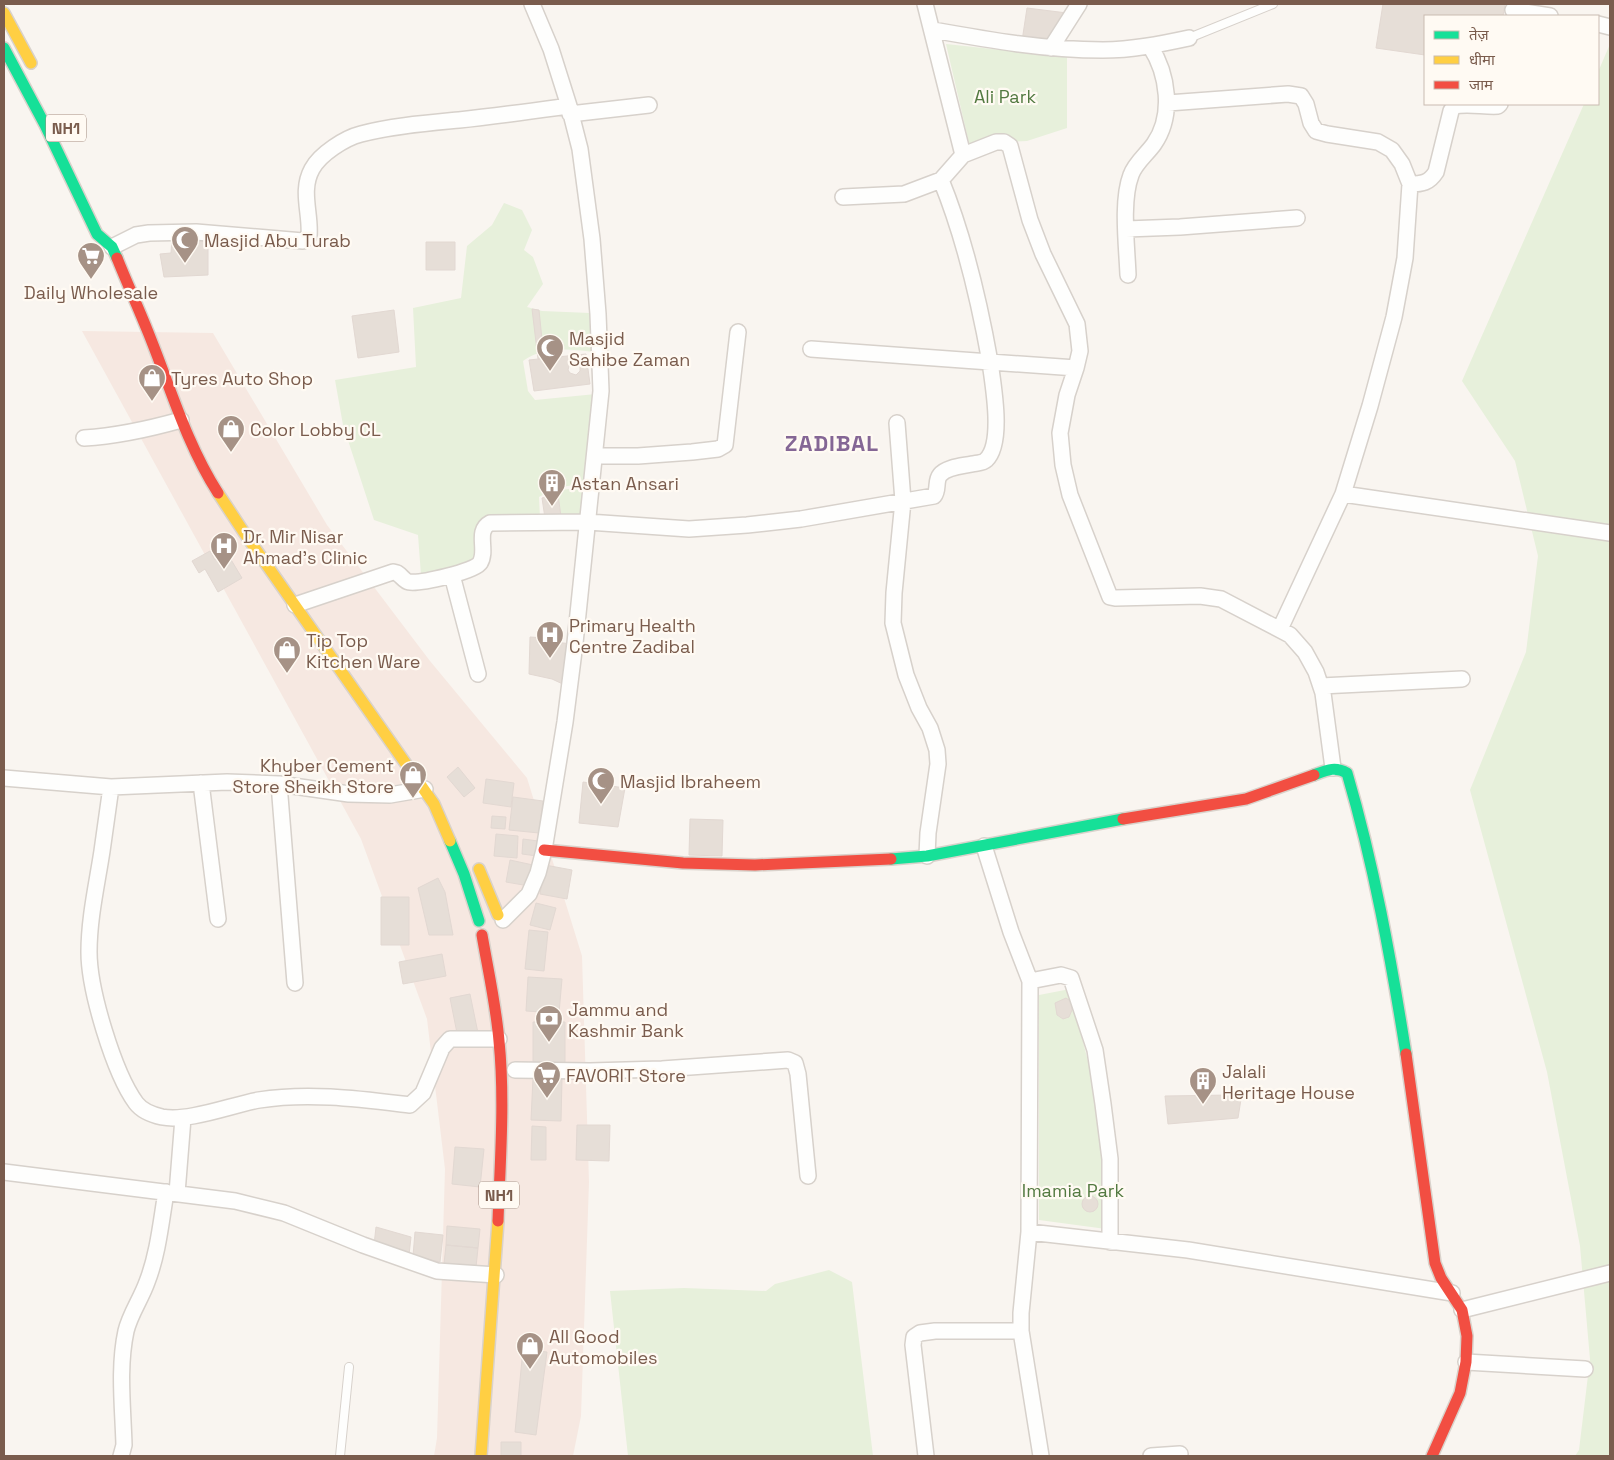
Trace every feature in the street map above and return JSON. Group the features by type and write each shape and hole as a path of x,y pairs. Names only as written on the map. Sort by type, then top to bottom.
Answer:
{"main road":[{"path":"4,13 38,76"},
{"name":"NH1","path":"4,48 45,125 97,234 112,248 148,332 181,420 210,480 243,531 425,789 434,804 439,822 452,847 465,880 479,921 478,929 487,937 499,1039 501,1075 496,1275 481,1456"},
{"name":"NH1","path":"112,248 114,229"},
{"path":"544,850 683,863 755,865 874,861 927,856 1088,824 1189,809 1246,798 1333,768 1347,773 1373,868 1409,1070 1435,1263 1441,1278 1462,1310 1467,1336 1466,1362 1460,1393 1432,1456"},
{"name":"NH1","path":"434,804 454,818"},
{"path":"474,859 501,923"},
{"path":"479,921 484,915 491,913 501,923"},
{"path":"492,1456 496,1401"}],"street":[{"path":"501,923 529,894 538,873 544,850 565,722 595,456 600,391 598,314 592,239 580,149 551,49 532,4"},
{"path":"925,4 963,155"},
{"path":"1051,48 1079,4"},
{"path":"1513,10 1544,15"},
{"path":"933,30 1013,44 1104,50 1150,46 1190,38"},
{"path":"1128,275 1127,194 1131,174 1155,144 1163,125 1168,102 1159,59 1150,46"},
{"path":"1168,102 1288,94 1301,96 1316,131 1378,142 1392,150 1402,164 1410,184 1404,258 1394,317 1370,406 1343,494 1280,629"},
{"path":"112,248 136,236 150,233 196,232 303,241 309,236 310,229 306,200 308,180 312,168 337,144 360,134 425,124 569,110 649,105"},
{"path":"1410,184 1421,184 1432,180 1436,172 1451,111 1454,106 1485,107 1499,105"},
{"path":"842,197 904,194 941,180 963,155 996,142 1004,142 1010,146 1030,220 1043,254 1077,324 1080,351 1067,394 1060,433 1063,465 1070,496 1110,597 1200,596 1221,599 1290,635 1305,652 1321,686 1333,768"},
{"path":"295,605 392,572 398,573 404,580 411,582 452,575 480,564 483,530 490,523 588,522 689,529 801,519 934,496 937,491 940,473 985,461 992,452 995,440 996,410 982,315 956,216 941,180"},
{"path":"1126,229 1297,218"},
{"path":"595,456 638,456 710,450 718,449 725,445 738,332"},
{"path":"811,349 1076,368"},
{"path":"84,438 132,433 181,420"},
{"path":"897,423 903,501 894,593 894,623 906,675 919,708 930,728 938,764 928,833 927,856"},
{"path":"1343,494 1610,533"},
{"path":"452,575 478,674"},
{"path":"1321,686 1462,679"},
{"path":"4,778 111,787 201,783 278,784 349,794 390,795 425,789"},
{"path":"201,783 218,919"},
{"path":"278,784 295,983"},
{"path":"111,787 90,929 89,954 97,1000 118,1070 136,1103 143,1109 164,1118 183,1118 260,1100 291,1098 352,1098 410,1106 423,1092 442,1048 450,1039 499,1039"},
{"path":"984,846 1011,932 1030,981 1029,1232 1021,1312 1021,1331 1041,1456"},
{"path":"1030,981 1061,975 1071,978 1095,1050 1110,1159 1110,1242"},
{"path":"515,1071 662,1069 788,1060 795,1063 798,1074 808,1176"},
{"path":"121,1456 124,1445 122,1363 124,1344 131,1316 147,1282 153,1262 171,1193 183,1118"},
{"path":"4,1172 235,1201 284,1213 363,1245 437,1271 496,1275"},
{"path":"1029,1232 1188,1250 1452,1293"},
{"path":"1462,1310 1610,1273"},
{"path":"926,1456 914,1337 920,1333 935,1331 1021,1331"},
{"path":"1466,1362 1585,1369"},
{"path":"1151,1456 1180,1454"}],"lane":[{"path":"1190,38 1273,4"},
{"path":"340,1456 349,1367"}],"shaded area":[{"path":"82,331 213,333 327,525 430,661 527,778 582,956 589,1182 581,1416 573,1456 434,1456 437,1438 445,1169 427,1019 361,839"}],"green space":[{"name":"Ali Park","path":"946,44 1067,57 1067,128 1027,141 969,143"},
{"path":"1610,44 1610,1456 1575,1456 1579,1450 1590,1359 1580,1246 1547,1072 1470,790 1526,652 1538,556 1515,461 1462,381 1584,105 1599,105 1599,70"},
{"path":"504,203 522,210 532,230 524,250 533,257 543,284 527,307 542,311 590,313 593,352 548,351 531,356 523,361 528,391 535,400 596,394 587,483 555,488 539,497 540,518 493,518 474,563 421,575 418,535 374,520 343,425 335,380 416,367 413,308 461,298 467,246 492,225"},
{"path":"589,487 586,519 561,517 559,490"},
{"name":"Imamia Park","path":"1070,989 1098,1102 1108,1159 1106,1229 1039,1220 1039,995"},
{"path":"829,1270 852,1282 873,1456 628,1456 610,1291 684,1288 766,1291 775,1284"}],"building":[{"path":"1383,4 1505,4 1503,15 1424,15 1424,55 1376,48"},
{"path":"1027,8 1067,13 1050,44 1022,41"},
{"name":"Masjid Abu Turab","path":"172,238 208,241 208,275 164,277 160,254 171,253"},
{"path":"426,242 455,242 455,270 426,270"},
{"path":"532,309 539,310 544,359 538,359"},
{"path":"394,310 399,352 358,358 352,316"},
{"name":"Masjid Sahibe Zaman","path":"586,354 590,384 534,391 529,360","holes":["572,363 576,363 580,367 580,371 576,375 568,370"]},
{"name":"Astan Ansari","path":"558,494 561,517 545,518 542,498"},
{"path":"210,551 215,560 227,553 242,578 218,592 205,569 199,573 192,561"},
{"name":"Primary Health Centre Zadibal","path":"530,637 545,638 544,644 553,642 573,644 567,686 552,679 529,674"},
{"path":"458,767 475,788 464,797 447,777"},
{"path":"486,779 514,783 511,807 483,803"},
{"name":"Masjid Ibraheem","path":"583,782 625,788 618,827 579,823"},
{"path":"513,797 543,801 539,833 509,830"},
{"path":"492,816 506,817 505,829 491,828"},
{"path":"690,819 723,820 722,856 689,855"},
{"path":"496,834 518,836 517,858 494,856"},
{"path":"523,839 538,841 537,856 522,854"},
{"path":"510,860 533,865 529,886 506,882"},
{"path":"545,865 572,870 567,899 540,894"},
{"path":"438,878 445,892 453,935 429,935 418,888"},
{"path":"381,897 409,897 409,945 381,945"},
{"path":"536,903 556,908 550,930 530,925"},
{"path":"529,930 548,932 544,971 525,969"},
{"path":"442,954 446,976 403,984 399,962"},
{"path":"528,977 562,979 559,1013 526,1011"},
{"path":"470,994 478,1033 457,1033 450,998"},
{"path":"1066,998 1072,1002 1072,1010 1069,1017 1063,1019 1057,1015 1055,1003"},
{"name":"Jammu and Kashmir Bank","path":"533,1022 565,1022 565,1064 533,1064"},
{"name":"FAVORIT Store","path":"533,1078 562,1078 561,1121 531,1120"},
{"name":"Jalali Heritage House","path":"1232,1093 1242,1093 1238,1118 1168,1124 1165,1096 1231,1095"},
{"path":"577,1125 610,1125 609,1161 576,1160"},
{"path":"532,1126 546,1127 546,1160 531,1160"},
{"path":"455,1147 484,1149 480,1187 452,1184"},
{"path":"1090,1196 1096,1198 1098,1204 1096,1210 1090,1212 1084,1210 1082,1204 1084,1198"},
{"path":"447,1226 480,1229 478,1248 446,1245"},
{"path":"376,1227 411,1237 409,1255 374,1245"},
{"path":"415,1232 443,1235 440,1262 413,1256"},
{"path":"446,1245 478,1248 476,1267 444,1264"},
{"path":"523,1349 547,1352 536,1435 515,1432"},
{"path":"501,1442 521,1442 521,1456 501,1456"}],"traffic: fast":[{"path":"4,48 45,125 97,234 112,247 117,258"},
{"path":"1314,775 1335,769 1347,773 1366,842 1381,912 1406,1054"},
{"path":"891,859 927,856 1123,819"},
{"path":"450,841 464,874 479,921"}],"traffic: slow":[{"path":"4,13 31,63"},
{"path":"218,493 434,804 450,841"},
{"path":"479,869 498,915"},
{"path":"481,1456 498,1221"}],"traffic: jam":[{"path":"117,258 179,414 197,454 218,493"},
{"path":"1123,819 1246,799 1314,775"},
{"path":"544,850 683,863 755,865 891,859"},
{"path":"482,935 496,1014 501,1063 502,1131 498,1221"},
{"path":"1406,1054 1435,1263 1441,1278 1462,1310 1467,1336 1466,1362 1460,1393 1432,1456"}],"place":[{"name":"Masjid Abu Turab","path":"185,264"},
{"name":"Daily Wholesale","path":"91,280"},
{"name":"Masjid Sahibe Zaman","path":"550,372"},
{"name":"Tyres Auto Shop","path":"152,402"},
{"name":"Color Lobby CL","path":"231,453"},
{"name":"Astan Ansari","path":"552,507"},
{"name":"Dr. Mir Nisar Ahmad's Clinic","path":"224,570"},
{"name":"Primary Health Centre Zadibal","path":"550,659"},
{"name":"Tip Top Kitchen Ware","path":"287,674"},
{"name":"Khyber Cement Store Sheikh Store","path":"413,799"},
{"name":"Masjid Ibraheem","path":"601,805"},
{"name":"Jammu and Kashmir Bank","path":"549,1043"},
{"name":"FAVORIT Store","path":"547,1099"},
{"name":"Jalali Heritage House","path":"1203,1105"},
{"name":"All Good Automobiles","path":"530,1370"}],"district":[{"name":"ZADIBAL","path":"832,443"}]}
